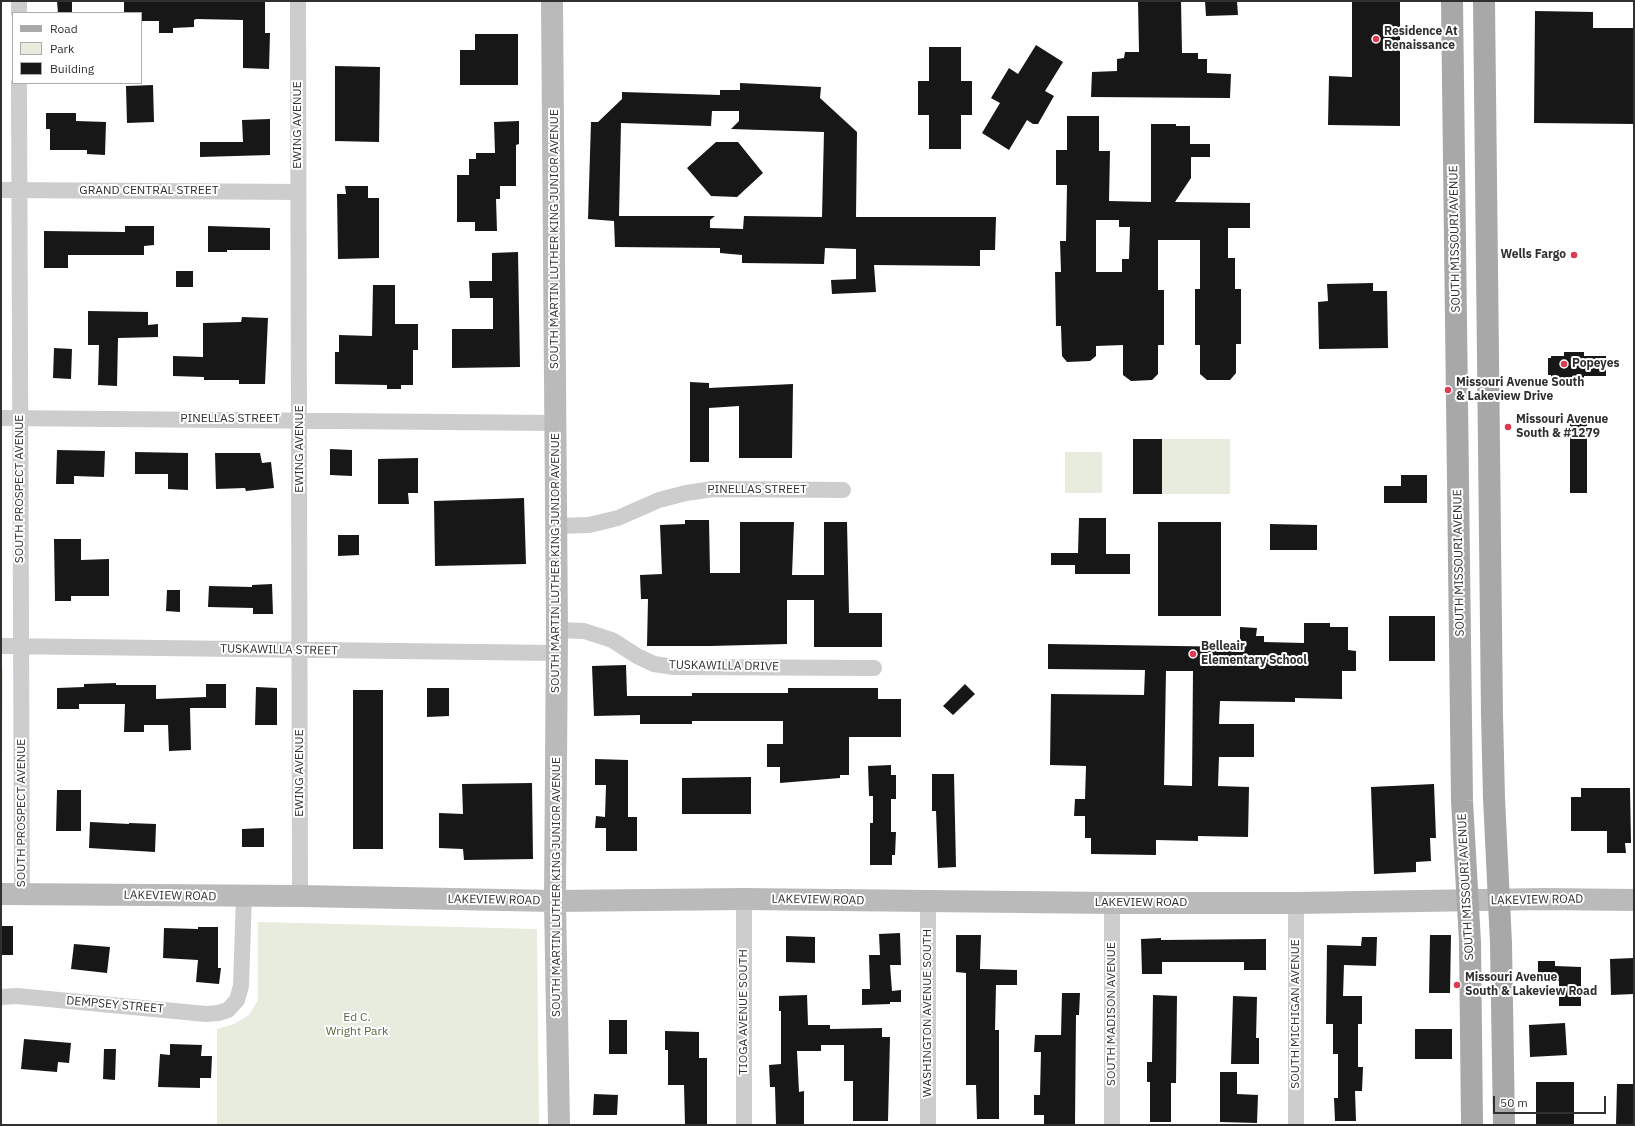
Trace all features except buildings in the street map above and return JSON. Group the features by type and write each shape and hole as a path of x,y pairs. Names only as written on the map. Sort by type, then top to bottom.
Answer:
{"main road":[{"name":"SOUTH MISSOURI AVENUE","path":"1452,1 1462,801 1468,901 1472,1125"},
{"path":"1484,1 1492,715 1501,943 1504,1125"}],"street":[{"path":"19,1 19,12"},
{"name":"EWING AVENUE","path":"298,1 300,896"},
{"name":"SOUTH MARTIN LUTHER KING JUNIOR AVENUE","path":"552,1 557,630 555,901 559,1125"},
{"name":"SOUTH PROSPECT AVENUE","path":"11,894 21,646 19,84"},
{"name":"GRAND CENTRAL STREET","path":"1,190 298,192"},
{"name":"PINELLAS STREET","path":"1,418 556,423"},
{"name":"PINELLAS STREET","path":"556,526 589,525 618,518 659,500 686,492 713,489 843,490"},
{"name":"TUSKAWILLA DRIVE","path":"557,630 584,631 591,633 612,640 637,656 654,664 668,666 874,668"},
{"name":"TUSKAWILLA STREET","path":"1,646 299,651 557,653"},
{"name":"LAKEVIEW ROAD","path":"11,894 300,896 555,901 744,899 1112,903 1296,903 1634,900"},
{"name":"DEMPSEY STREET","path":"1,997 18,996 206,1014 228,1010 237,1000 241,986 244,896"},
{"name":"TIOGA AVENUE SOUTH","path":"744,899 744,1125"},
{"name":"WASHINGTON AVENUE SOUTH","path":"928,901 928,1125"},
{"name":"SOUTH MADISON AVENUE","path":"1112,903 1112,1125"},
{"name":"SOUTH MICHIGAN AVENUE","path":"1296,903 1296,1125"}],"green space":[{"path":"1162,439 1230,439 1230,494 1162,494"},
{"path":"1065,452 1102,452 1102,493 1065,493"},
{"path":"1,667 3,670 1,846"},
{"name":"Ed C. Wright Park","path":"258,922 537,929 539,1125 217,1125 217,1029 234,1024 249,1015 258,1000"}],"place":[{"name":"Residence At Renaissance","path":"1376,39"},
{"name":"Wells Fargo","path":"1574,255"},
{"name":"Popeyes","path":"1564,364"},
{"name":"Missouri Avenue South & Lakeview Drive","path":"1448,390"},
{"name":"Missouri Avenue South & #1279","path":"1508,427"},
{"name":"Belleair Elementary School","path":"1193,654"},
{"name":"Missouri Avenue South & Lakeview Road","path":"1457,985"}]}
